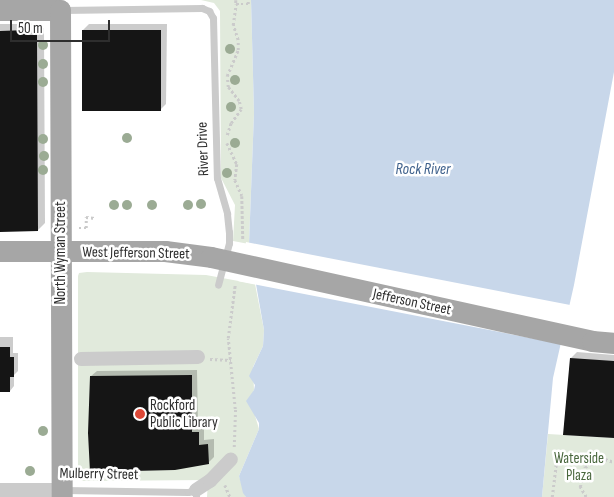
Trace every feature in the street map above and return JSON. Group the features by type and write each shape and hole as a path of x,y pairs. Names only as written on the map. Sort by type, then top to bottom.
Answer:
{"main road":[{"path":"0,10 60,10"},
{"name":"North Wyman Street","path":"60,10 62,494"},
{"name":"West Jefferson Street","path":"0,251 165,251 211,257"},
{"name":"Jefferson Street","path":"211,257 583,339 614,343"}],"street":[{"path":"81,359 198,357"},
{"path":"196,494 231,458"},
{"name":"Mulberry Street","path":"0,490 62,494"}],"lane":[{"name":"River Drive","path":"60,10 202,8 209,11 213,18 217,178 227,214 229,243 218,285"},
{"name":"Mulberry Street","path":"62,494 188,492 196,494"}],"path":[{"path":"236,0 233,25 238,40 238,50 226,76 228,87 239,101 241,110 231,123 226,137 228,147 236,164 235,180 242,196 243,239"},
{"path":"236,4 248,4 248,0"},
{"path":"79,228 86,228 86,218 95,218"},
{"path":"231,458 236,436 228,338 234,285"},
{"path":"198,357 231,360"},
{"path":"552,497 556,465 561,450"},
{"path":"586,497 580,487 585,467 605,459 614,462"},
{"path":"224,483 230,497"}],"green space":[{"path":"201,0 251,0 254,113 249,244 233,241 235,205 221,178 220,11 214,3"},
{"path":"79,273 206,275 255,284 264,330 263,346 253,367 254,390 250,399 259,429 239,476 246,497 207,497 208,480 84,481 78,479 78,276"},
{"name":"Waterside Plaza","path":"548,434 614,438 614,497 542,497"}],"water":[{"name":"Rock River","path":"251,0 614,0 614,72 574,285 553,378 542,497 246,497 243,493 239,476 259,429 259,423 246,401 254,390 255,385 249,376 263,346 264,330 249,244 254,113"}],"pier":[{"path":"246,242 573,306 565,345 238,281"}],"building":[{"path":"28,30 27,35 37,35 38,231 0,232 0,31"},
{"path":"82,30 161,30 161,111 82,111"},
{"path":"0,347 10,347 10,357 14,357 14,377 10,377 10,392 0,392"},
{"path":"570,358 614,361 614,438 563,435"},
{"name":"Rockford Public Library","path":"192,375 192,432 199,432 199,445 208,444 209,464 175,470 90,472 88,433 90,376"}],"place":[{"name":"Rockford Public Library","path":"140,414"}]}
